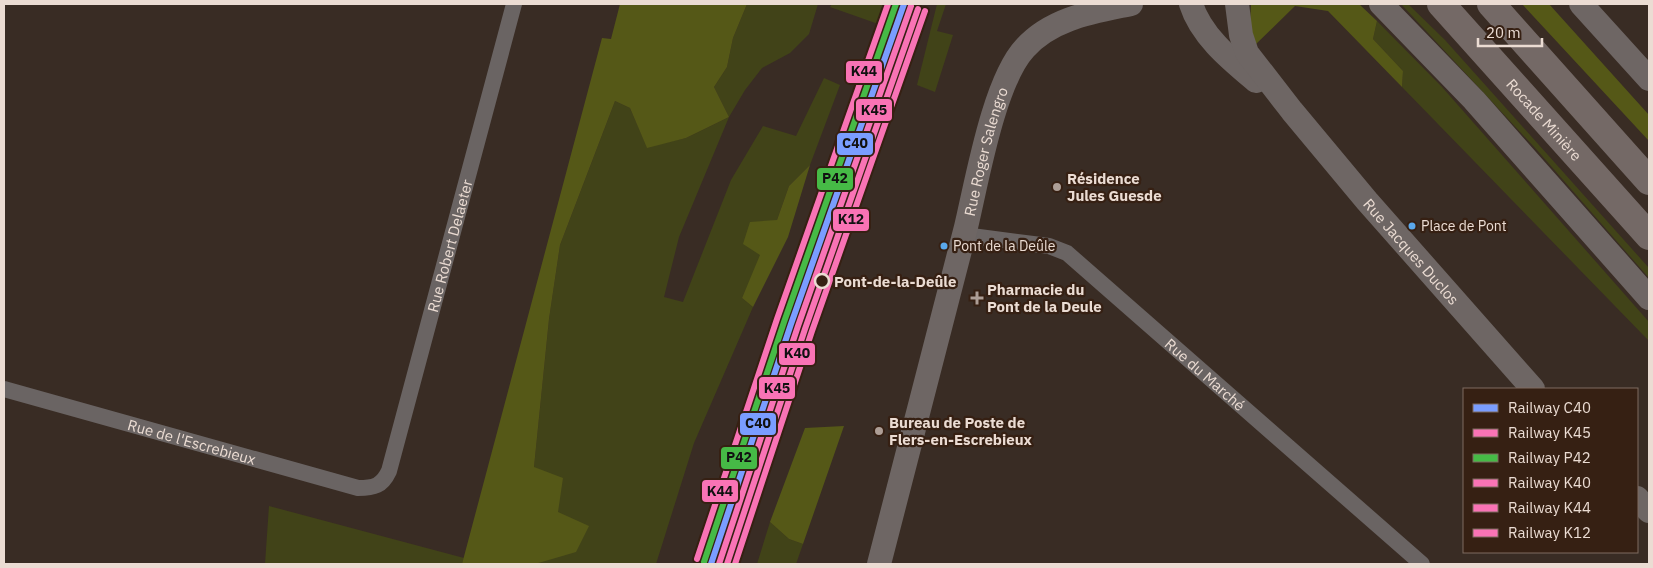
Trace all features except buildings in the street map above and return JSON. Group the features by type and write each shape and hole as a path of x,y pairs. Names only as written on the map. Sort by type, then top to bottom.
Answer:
{"highway":[{"name":"Rocade Minière","path":"1441,4 1649,236"},
{"path":"1491,4 1649,181"}],"street":[{"name":"Rue Robert Delaeter","path":"379,486 385,480 389,471 514,4"},
{"name":"Rue Roger Salengro","path":"879,564 1006,77 1018,56 1034,38 1043,32 1073,18 1131,4"},
{"name":"Rue Jacques Duclos","path":"1191,4 1199,23 1208,34 1254,79 1292,111"},
{"name":"Rue Jacques Duclos","path":"1237,4 1241,35 1247,53 1292,111 1368,201 1532,388"},
{"path":"1381,4 1474,100 1649,298"},
{"path":"1581,4 1649,79"},
{"name":"Rue du Marché","path":"964,235 1049,246 1067,253 1422,564"},
{"name":"Rue de l'Escrebieux","path":"4,389 358,488 379,486"},
{"path":"1638,499 1649,511"}],"green space":[{"path":"747,4 818,4 809,34 790,53 762,68 745,90 729,117 714,87 727,67 733,38"},
{"path":"832,4 892,4 884,26 830,7"},
{"path":"937,4 946,4 937,31 953,35 935,92 917,85"},
{"path":"1401,4 1408,4 1445,40 1649,268 1649,278 1536,149"},
{"path":"1377,21 1442,87 1649,322 1649,341 1402,87 1403,71 1373,39"},
{"path":"824,78 840,85 810,165 789,186 777,220 742,298 753,307 694,443 656,564 535,564 540,562 558,512 534,467 549,319 560,245 615,101 630,108 647,147 686,138 729,117 679,237 664,297 683,302 731,180 763,126 796,136"},
{"path":"269,506 464,558 462,564 265,564"},
{"path":"770,522 789,539 803,544 796,564 757,564"}],"shaded area":[{"path":"620,4 747,4 733,38 727,67 714,87 729,117 686,138 647,148 630,108 615,101 560,245 549,319 534,467 563,478 558,512 589,526 576,552 535,564 462,564 602,38 611,39"},
{"path":"1251,4 1359,4 1377,21 1373,39 1403,71 1402,87 1328,11 1295,6 1255,45 1250,25"},
{"path":"1522,4 1549,4 1649,115 1649,141"},
{"path":"810,165 788,237 753,307 742,298 760,255 743,244 750,222 777,220 789,186"},
{"path":"844,426 803,544 789,539 770,522 805,428"}],"rail line":[{"name":"K44","path":"697,559 777,319 888,4"},
{"name":"P42","path":"704,562 784,322 896,4"},
{"name":"C40","path":"711,564 791,324 904,4"},
{"name":"K45","path":"719,564 798,326 911,6"},
{"name":"K40","path":"727,564 805,329 918,9"},
{"name":"K12","path":"735,564 812,331 925,11"}],"place":[{"name":"Résidence Jules Guesde","path":"1057,187"},
{"name":"Place de Pont","path":"1412,226"},
{"name":"Pont de la Deûle","path":"944,246"},
{"name":"Pont-de-la-Deûle","path":"822,281"},
{"name":"Pharmacie du Pont de la Deule","path":"977,298"},
{"name":"Bureau de Poste de Flers-en-Escrebieux","path":"879,431"}]}
